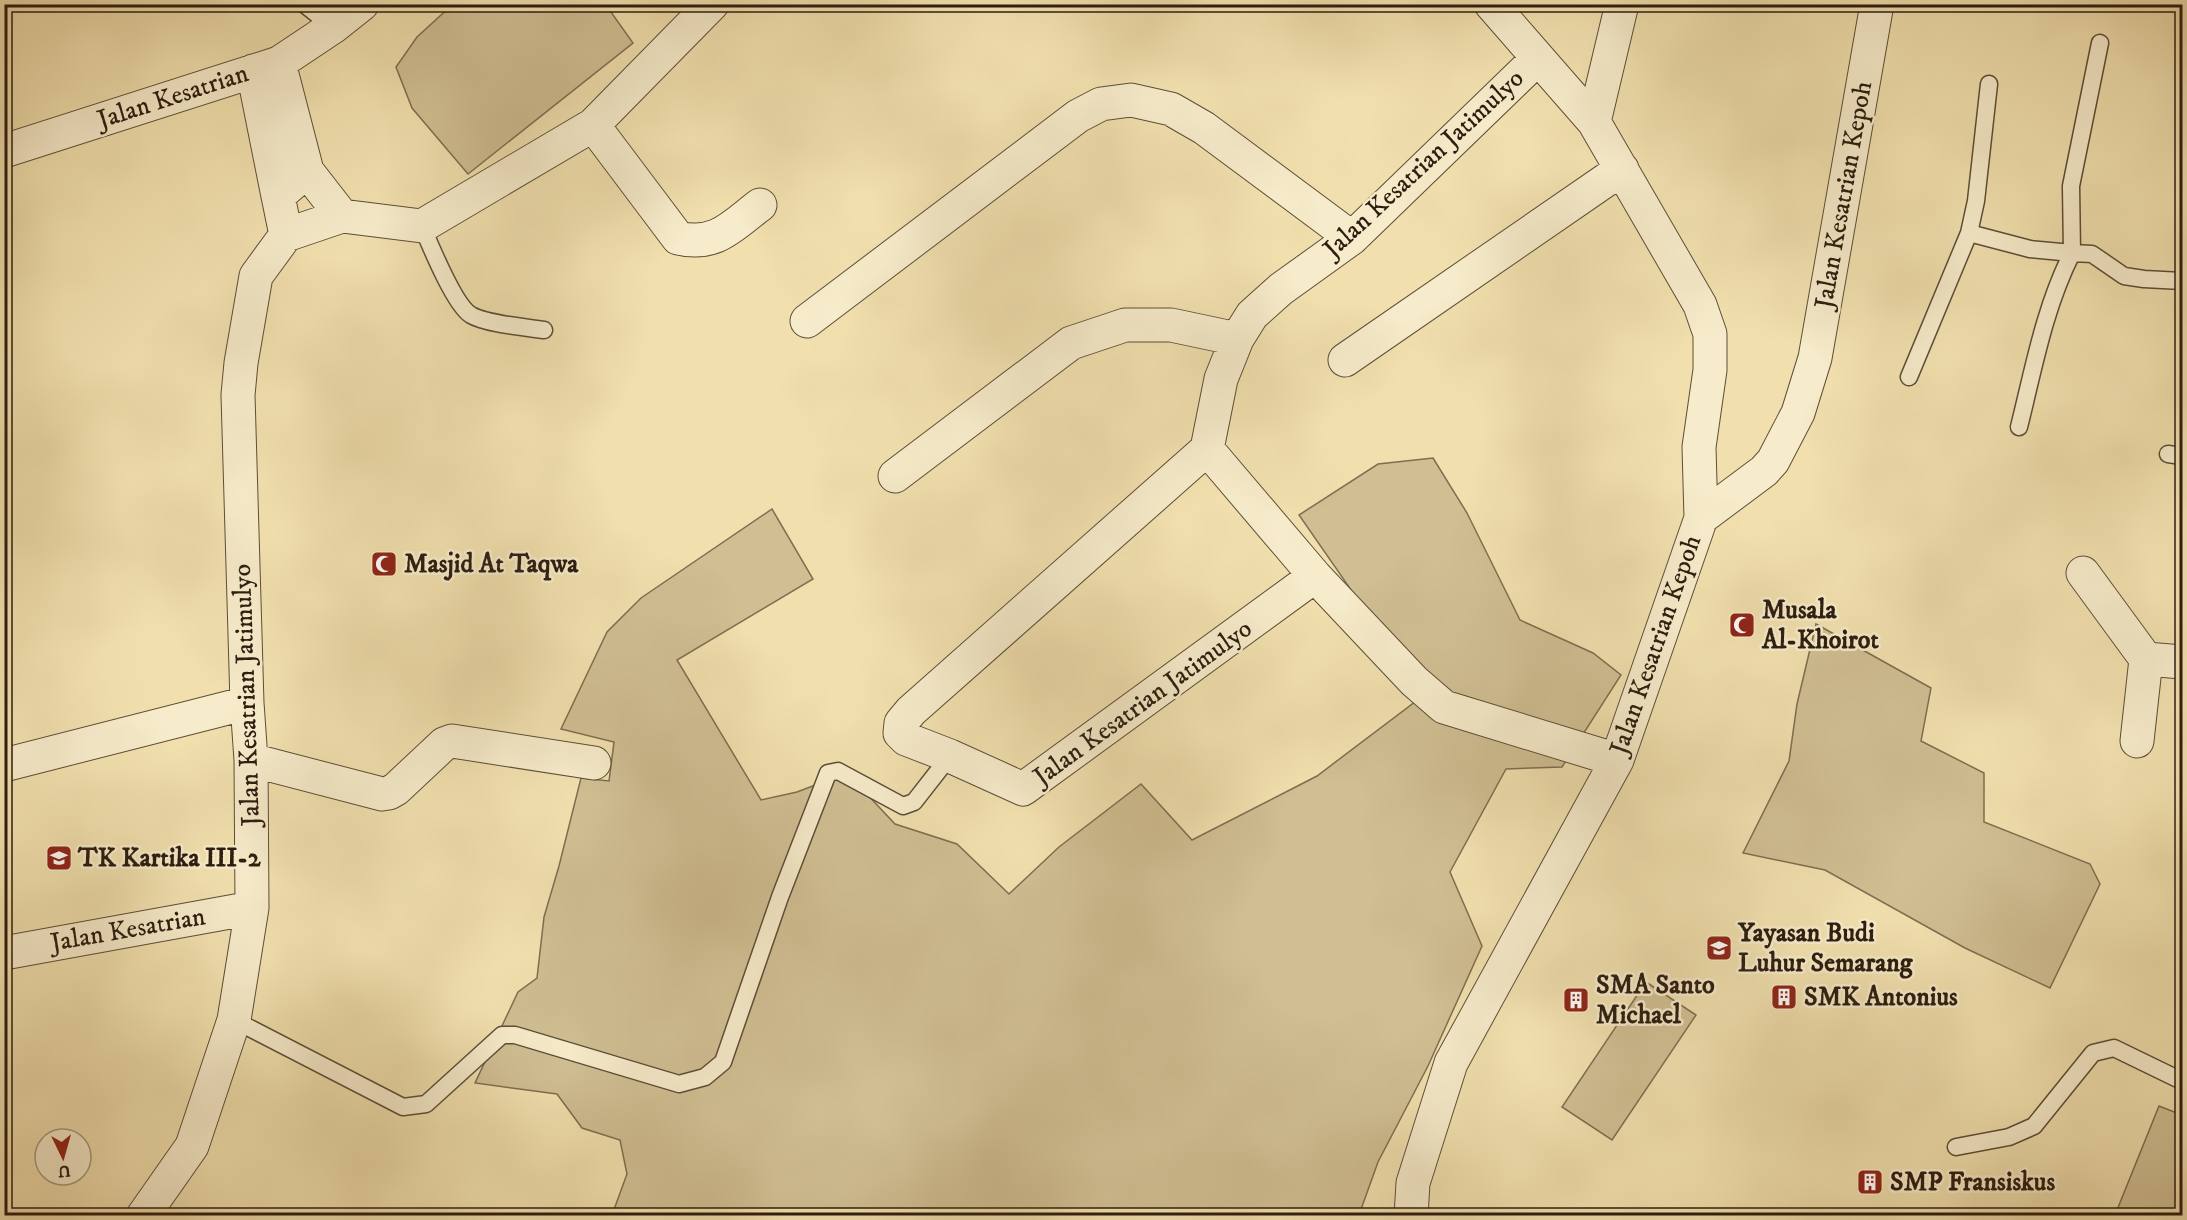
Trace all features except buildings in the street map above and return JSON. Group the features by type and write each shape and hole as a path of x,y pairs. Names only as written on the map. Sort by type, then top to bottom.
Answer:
{"street":[{"name":"Jalan Kesatrian","path":"4,151 266,67 333,27 362,4"},
{"path":"266,67 278,196 286,235 342,216 422,226 593,125 712,4"},
{"name":"Jalan Kesatrian Jatimulyo","path":"1491,4 1594,122 1700,305 1710,334 1710,370 1700,447 1701,518"},
{"path":"1594,122 1622,4"},
{"name":"Jalan Kesatrian Kepoh","path":"1411,1215 1413,1183 1451,1063 1617,760 1701,518 1764,471 1782,446 1798,413 1815,358 1877,4"},
{"name":"Jalan Kesatrian Jatimulyo","path":"1315,576 1026,788 1019,788 950,756 906,739 900,733 901,723 911,711 1207,449 1221,379 1237,339 1252,315 1281,289 1352,238 1538,58"},
{"path":"266,67 307,171 342,216"},
{"path":"807,321 1078,116 1101,104 1131,100 1171,109 1204,128 1352,238"},
{"path":"593,125 678,238 694,242 717,237 760,205"},
{"path":"1345,360 1622,169"},
{"path":"278,196 307,171"},
{"name":"Jalan Kesatrian Jatimulyo","path":"143,1215 192,1146 234,1020 252,908 251,760 247,703 238,395 241,363 256,276 286,235"},
{"path":"895,476 1071,343 1125,325 1171,326 1237,339"},
{"path":"1207,449 1315,576 1414,681 1444,707 1617,760"},
{"path":"2083,573 2146,658 2137,741"},
{"path":"2146,658 2182,662"},
{"path":"4,765 247,703"},
{"path":"251,760 382,794 396,789 444,744 452,741 594,763"},
{"name":"Jalan Kesatrian","path":"4,953 252,908"}],"lane":[{"path":"304,4 333,27"},
{"path":"2019,427 2041,330 2056,287 2072,253 2071,186 2100,43"},
{"path":"1910,377 1969,233 1977,201 1989,84"},
{"path":"422,226 442,270 463,308 470,315 484,320 544,330"},
{"path":"1969,233 2030,249 2092,254 2124,276 2182,281"},
{"path":"234,1020 403,1107 426,1104 502,1035 515,1035 679,1084 705,1077 723,1062 780,897 828,773 838,771 903,806 914,802 950,756"},
{"path":"1956,1147 2009,1137 2034,1126 2093,1053 2114,1048 2182,1081"}],"shaded area":[{"path":"452,5 606,5 633,43 468,174 412,108 396,67 417,37"},
{"path":"1433,458 1467,513 1520,620 1593,653 1621,675 1562,767 1506,769 1450,872 1482,946 1428,1066 1378,1162 1359,1215 612,1215 627,1174 620,1140 582,1128 557,1094 475,1083 518,992 537,978 544,917 581,778 609,781 614,742 561,729 607,632 641,598 772,509 813,579 677,660 761,800 797,792 847,773 895,824 957,844 1009,894 1059,847 1141,784 1192,840 1317,776 1424,695 1299,515 1378,464"},
{"path":"1816,624 1931,688 1921,741 1984,773 1984,822 2090,864 2100,884 2050,988 1965,948 1825,870 1743,853 1789,761 1797,704"},
{"path":"1646,982 1696,1015 1612,1140 1562,1107"},
{"path":"2159,1106 2182,1115 2182,1215 2115,1215"}],"place":[{"name":"Masjid At Taqwa","path":"384,564"},
{"name":"Musala Al-Khoirot","path":"1742,625"},
{"name":"TK Kartika III-2","path":"59,858"},
{"name":"Yayasan Budi Luhur Semarang","path":"1719,948"},
{"name":"SMK Antonius","path":"1784,997"},
{"name":"SMA Santo Michael","path":"1576,1000"},
{"name":"SMP Fransiskus","path":"1870,1182"}]}
